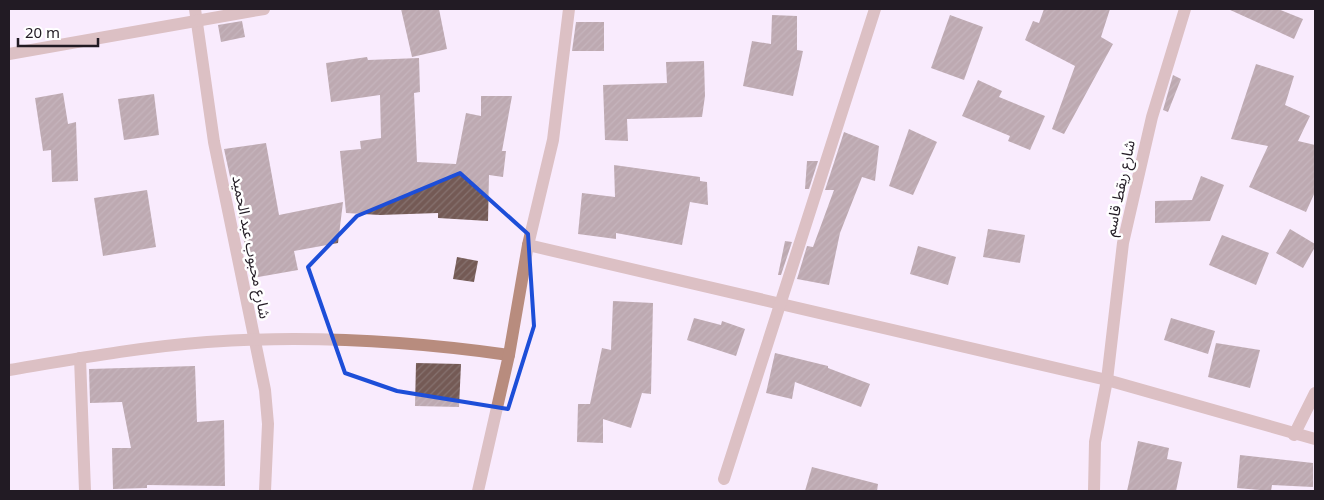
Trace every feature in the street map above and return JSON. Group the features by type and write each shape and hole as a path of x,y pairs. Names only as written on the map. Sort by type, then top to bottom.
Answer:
{"street":[{"path":"9,54 196,15 264,9"},
{"path":"478,491 509,355 528,245 553,140 570,9"},
{"path":"724,479 875,9"},
{"name":"شارع ريقط قاسم","path":"1094,491 1095,442 1107,380 1123,243 1152,116 1185,9"},
{"name":"شارع محبوب عبد الحميد","path":"196,15 214,142 254,340 260,361 268,424 265,491"},
{"path":"528,245 781,302 1107,380 1294,435 1315,439"},
{"path":"9,370 182,344 254,340 406,342 509,355"},
{"path":"80,358 85,491"},
{"path":"1294,435 1315,393"}],"highlighted area":[{"path":"460,173 528,234 534,326 508,409 397,391 345,373 308,267 357,216"}],"building":[{"path":"401,9 439,9 447,49 412,57"},
{"path":"1044,9 1110,9 1101,37 1113,44 1064,134 1052,129 1075,66 1025,40 1033,21 1039,23"},
{"path":"1228,9 1278,9 1303,19 1294,39"},
{"path":"772,15 797,16 797,50 803,51 793,96 743,86 752,41 771,44"},
{"path":"950,15 983,27 964,80 931,68"},
{"path":"242,21 245,37 221,42 218,25"},
{"path":"576,22 604,22 604,51 572,51"},
{"path":"367,57 368,60 419,58 420,92 414,93 417,162 456,164 466,113 481,116 481,96 512,96 502,151 506,151 503,177 489,175 488,221 438,218 438,213 380,215 346,213 340,151 361,149 360,141 381,138 380,95 331,102 326,63"},
{"path":"704,61 705,96 702,117 627,119 628,141 605,140 603,85 667,83 666,62"},
{"path":"1256,64 1294,76 1285,105 1310,116 1298,141 1315,145 1315,192 1306,212 1249,187 1268,146 1231,139"},
{"path":"1173,75 1181,79 1168,112 1163,110"},
{"path":"978,80 1002,91 999,97 1045,116 1030,150 1008,141 1010,136 962,116"},
{"path":"63,93 68,124 76,122 78,181 52,182 51,150 43,151 35,98"},
{"path":"154,94 159,135 124,140 118,99"},
{"path":"909,129 937,142 913,195 889,186"},
{"path":"844,132 879,146 875,181 862,177 840,233 829,285 797,279 807,246 813,247 834,190 825,190"},
{"path":"266,143 279,215 343,202 338,243 294,251 298,270 252,278 224,149"},
{"path":"807,161 818,161 809,189 805,189"},
{"path":"614,165 700,177 700,181 707,182 708,205 690,202 682,245 616,233 616,239 578,234 582,193 615,197"},
{"path":"1201,176 1224,185 1210,221 1155,223 1155,201 1192,200"},
{"path":"147,190 156,247 103,256 94,198"},
{"path":"988,229 1025,235 1020,263 983,257"},
{"path":"1290,229 1315,244 1303,268 1276,253"},
{"path":"1222,235 1269,253 1256,285 1209,265"},
{"path":"785,241 792,242 781,275 778,275"},
{"path":"918,246 956,257 948,285 910,274"},
{"path":"457,257 478,261 474,282 453,279"},
{"path":"613,301 653,303 651,394 642,393 631,428 603,419 603,443 577,442 578,404 590,404 602,348 611,350"},
{"path":"694,318 721,325 722,321 745,329 736,356 687,340"},
{"path":"1171,318 1215,331 1208,354 1164,340"},
{"path":"1216,343 1260,350 1250,388 1208,377"},
{"path":"775,353 828,366 828,368 870,384 861,407 795,382 792,399 766,393"},
{"path":"416,363 461,364 459,407 415,406"},
{"path":"195,366 197,422 224,420 225,486 147,485 147,488 113,489 112,448 131,448 122,402 90,403 89,369"},
{"path":"1138,441 1169,448 1167,459 1182,462 1176,491 1127,491"},
{"path":"1240,455 1313,463 1313,487 1272,485 1271,491 1237,488"},
{"path":"812,467 878,484 877,491 805,491"}]}
